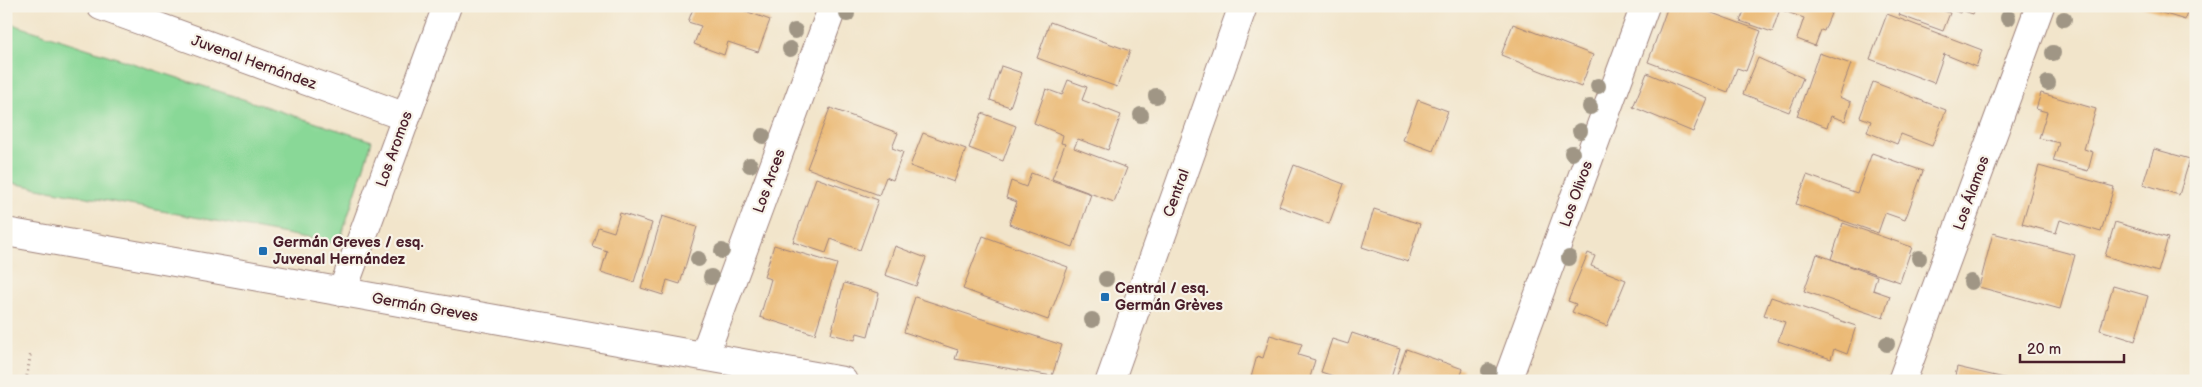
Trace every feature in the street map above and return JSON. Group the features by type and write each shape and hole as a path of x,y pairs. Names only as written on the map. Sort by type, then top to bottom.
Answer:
{"street":[{"name":"Juvenal Hernández","path":"101,6 406,117"},
{"name":"Los Aromos","path":"342,292 447,6"},
{"name":"Los Arces","path":"704,356 833,6"},
{"name":"Central","path":"1110,381 1243,6"},
{"name":"Los Olivos","path":"1507,381 1645,6"},
{"name":"Los Álamos","path":"1902,381 2040,6"},
{"name":"Germán Greves","path":"6,232 843,381"}],"path":[{"path":"26,381 31,352"}],"green space":[{"path":"6,22 372,141 339,244 6,182"}],"building":[{"path":"694,6 732,6 770,20 758,52 728,42 724,55 694,44 701,26 688,22"},
{"path":"1668,6 1693,6 1761,31 1746,71 1737,68 1728,92 1648,62"},
{"path":"1737,6 1781,6 1772,32 1740,21 1745,9"},
{"path":"1786,6 1834,6 1824,31 1821,30 1815,46 1797,39 1804,18 1784,11"},
{"path":"1902,6 1931,6 1950,13 1943,31 1899,15"},
{"path":"1943,6 1976,6 1973,14 1961,10 1960,13"},
{"path":"2139,6 2188,6 2185,20"},
{"path":"1887,14 1982,50 1976,67 1944,54 1934,83 1870,59"},
{"path":"1050,22 1130,51 1117,87 1037,58"},
{"path":"1513,24 1593,55 1581,87 1501,55"},
{"path":"1819,53 1851,64 1839,97 1851,102 1845,121 1831,116 1827,127 1797,116"},
{"path":"1758,58 1803,78 1789,112 1743,94"},
{"path":"1001,66 1022,73 1010,107 990,100"},
{"path":"1647,73 1707,98 1693,132 1633,107"},
{"path":"1068,80 1087,87 1082,100 1121,115 1108,150 1078,139 1074,148 1127,168 1114,202 1052,179 1065,144 1061,143 1063,135 1034,123 1046,89 1062,95"},
{"path":"1873,82 1946,110 1932,146 1901,134 1897,144 1867,132 1871,121 1860,117"},
{"path":"2041,93 2096,109 2084,149 2093,152 2088,171 2053,161 2059,143 2039,138 2047,112 2036,109"},
{"path":"1418,100 1448,111 1433,151 1403,140"},
{"path":"830,108 898,133 892,148 903,152 893,180 886,177 879,195 807,168"},
{"path":"982,113 1016,126 1003,161 969,148"},
{"path":"923,133 966,149 954,182 910,166"},
{"path":"2154,149 2190,159 2179,195 2143,184"},
{"path":"1872,153 1923,171 1905,220 1885,213 1878,233 1796,204 1807,175 1857,193"},
{"path":"1294,165 1344,184 1329,224 1279,206"},
{"path":"2039,166 2114,187 2101,232 2060,220 2056,233 2022,224"},
{"path":"1031,173 1091,194 1073,247 1009,224 1017,202 1006,198 1011,181 1026,187"},
{"path":"816,178 878,200 860,250 831,239 826,253 793,242"},
{"path":"1374,209 1420,224 1408,262 1362,247"},
{"path":"620,213 652,223 634,282 601,272 607,251 592,246 598,227 614,232"},
{"path":"662,216 697,227 680,284 667,280 663,295 641,288"},
{"path":"2115,222 2168,238 2158,272 2105,256"},
{"path":"1843,223 1912,247 1900,282 1831,259"},
{"path":"1993,233 2075,255 2060,309 1979,287"},
{"path":"983,236 1068,267 1048,320 963,289"},
{"path":"774,245 837,264 815,334 760,317 771,279 764,277"},
{"path":"895,246 926,258 916,286 885,275"},
{"path":"1588,253 1595,256 1591,266 1626,280 1607,326 1572,312 1576,304 1568,301"},
{"path":"1817,254 1877,276 1873,290 1890,296 1883,318 1804,291"},
{"path":"844,283 879,293 868,336 857,333 855,340 831,334"},
{"path":"2113,286 2148,296 2135,341 2100,330"},
{"path":"915,297 1062,345 1052,376 955,359 958,350 904,332"},
{"path":"1771,297 1856,326 1847,354 1834,349 1831,359 1778,341 1785,322 1764,315"},
{"path":"1352,333 1400,349 1390,381 1332,381 1333,376 1321,372 1332,339 1348,344"},
{"path":"1270,335 1302,344 1298,355 1315,360 1309,381 1250,381 1257,356 1263,358"},
{"path":"1406,349 1463,369 1459,381 1395,381"},
{"path":"1957,367 2013,380 2013,381 1954,381"}],"place":[{"name":"Germán Greves / esq. Juvenal Hernández","path":"263,251"},
{"name":"Central / esq. Germán Grèves","path":"1105,297"}]}
